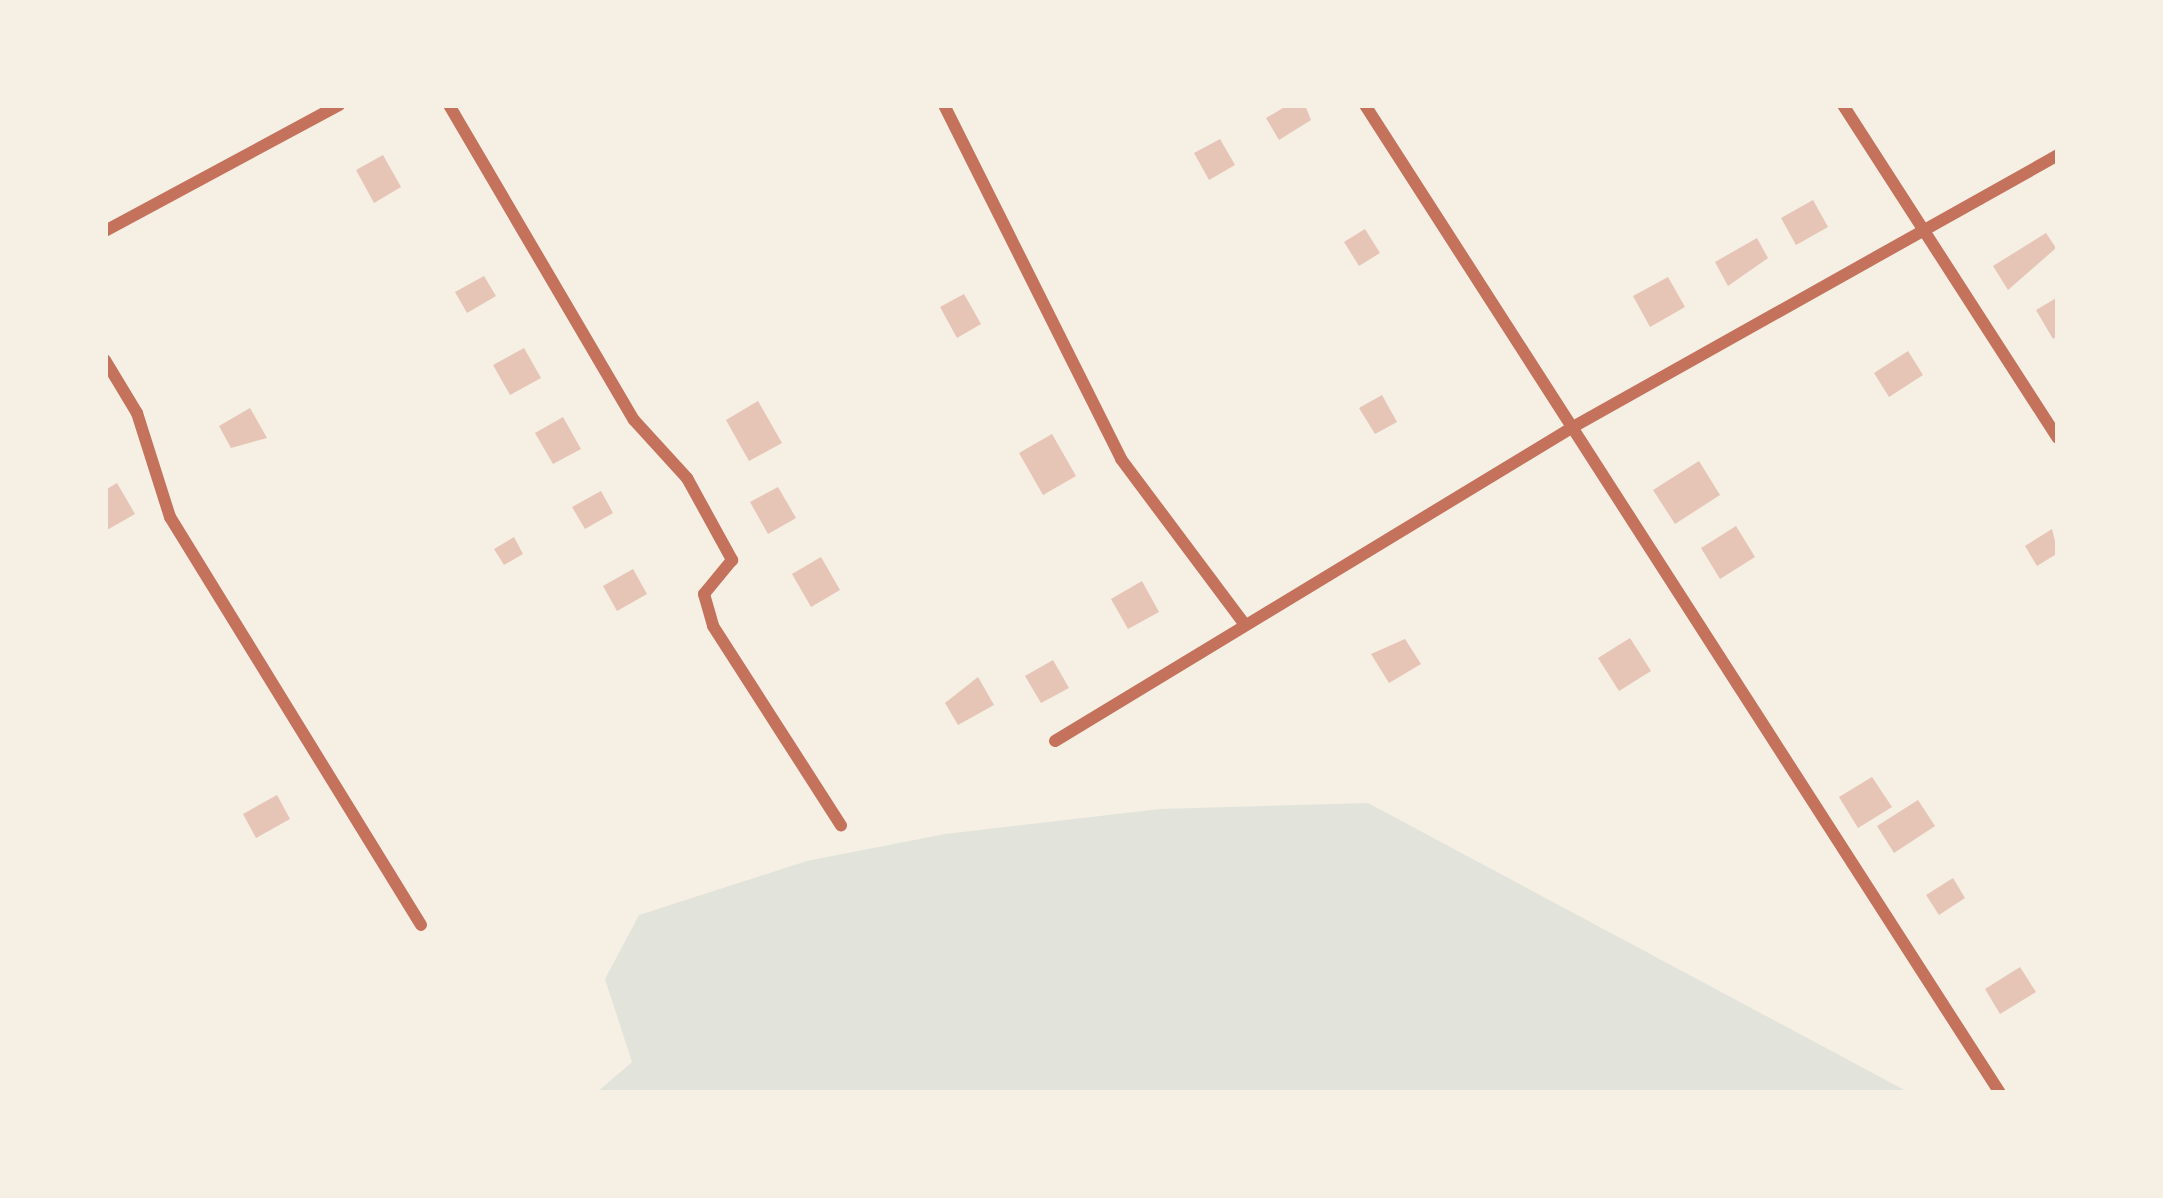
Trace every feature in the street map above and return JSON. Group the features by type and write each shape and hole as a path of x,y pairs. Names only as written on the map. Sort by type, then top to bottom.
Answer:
{"street":[{"path":"105,231 338,105"},
{"path":"449,105 634,420 687,478 732,560 704,594 713,626 841,825"},
{"path":"944,105 1120,459 1243,622"},
{"path":"1365,105 2000,1093"},
{"path":"1843,105 2058,438"},
{"path":"1055,741 1243,622 1573,427 2058,155"},
{"path":"105,360 137,413 170,517 421,925"}],"shaded area":[{"path":"1368,803 1910,1093 596,1093 632,1062 605,979 639,915 807,861 945,834 1160,809"}],"building":[{"path":"1288,105 1305,105 1311,120 1279,140 1266,118"},
{"path":"1220,139 1235,165 1209,180 1194,153"},
{"path":"383,155 401,187 374,203 356,170"},
{"path":"1813,200 1828,227 1796,245 1781,218"},
{"path":"1365,229 1380,253 1359,266 1344,242"},
{"path":"2046,233 2056,248 2008,290 1993,266"},
{"path":"1757,238 1768,258 1728,286 1715,262"},
{"path":"484,276 496,296 467,313 455,292"},
{"path":"1668,277 1685,307 1650,327 1633,296"},
{"path":"964,294 981,324 957,338 940,307"},
{"path":"2058,297 2058,336 2053,339 2036,310"},
{"path":"524,348 541,378 510,395 493,365"},
{"path":"1908,351 1923,375 1889,397 1874,373"},
{"path":"1382,395 1397,422 1375,434 1359,408"},
{"path":"758,401 782,443 749,461 726,420"},
{"path":"250,408 267,438 231,448 219,426"},
{"path":"563,417 581,449 553,464 535,433"},
{"path":"1052,434 1076,476 1043,495 1019,453"},
{"path":"1699,461 1720,495 1675,524 1653,490"},
{"path":"117,483 135,514 107,530 105,490"},
{"path":"778,487 796,518 768,534 750,502"},
{"path":"601,491 613,513 585,529 572,507"},
{"path":"1736,526 1755,557 1720,579 1701,548"},
{"path":"2052,529 2058,553 2037,566 2025,546"},
{"path":"514,537 523,554 504,565 494,549"},
{"path":"821,557 840,590 811,607 792,574"},
{"path":"633,569 647,594 617,611 603,586"},
{"path":"1142,581 1159,612 1128,629 1111,599"},
{"path":"1630,638 1651,671 1619,691 1598,658"},
{"path":"1405,639 1421,664 1389,683 1371,654"},
{"path":"1053,660 1069,688 1041,703 1025,676"},
{"path":"978,677 994,705 958,725 945,703"},
{"path":"1872,777 1892,807 1858,828 1839,797"},
{"path":"277,795 290,819 256,838 243,814"},
{"path":"1918,800 1935,826 1894,853 1877,826"},
{"path":"1953,878 1965,898 1939,915 1926,895"},
{"path":"2020,967 2036,992 2000,1014 1985,989"}]}
